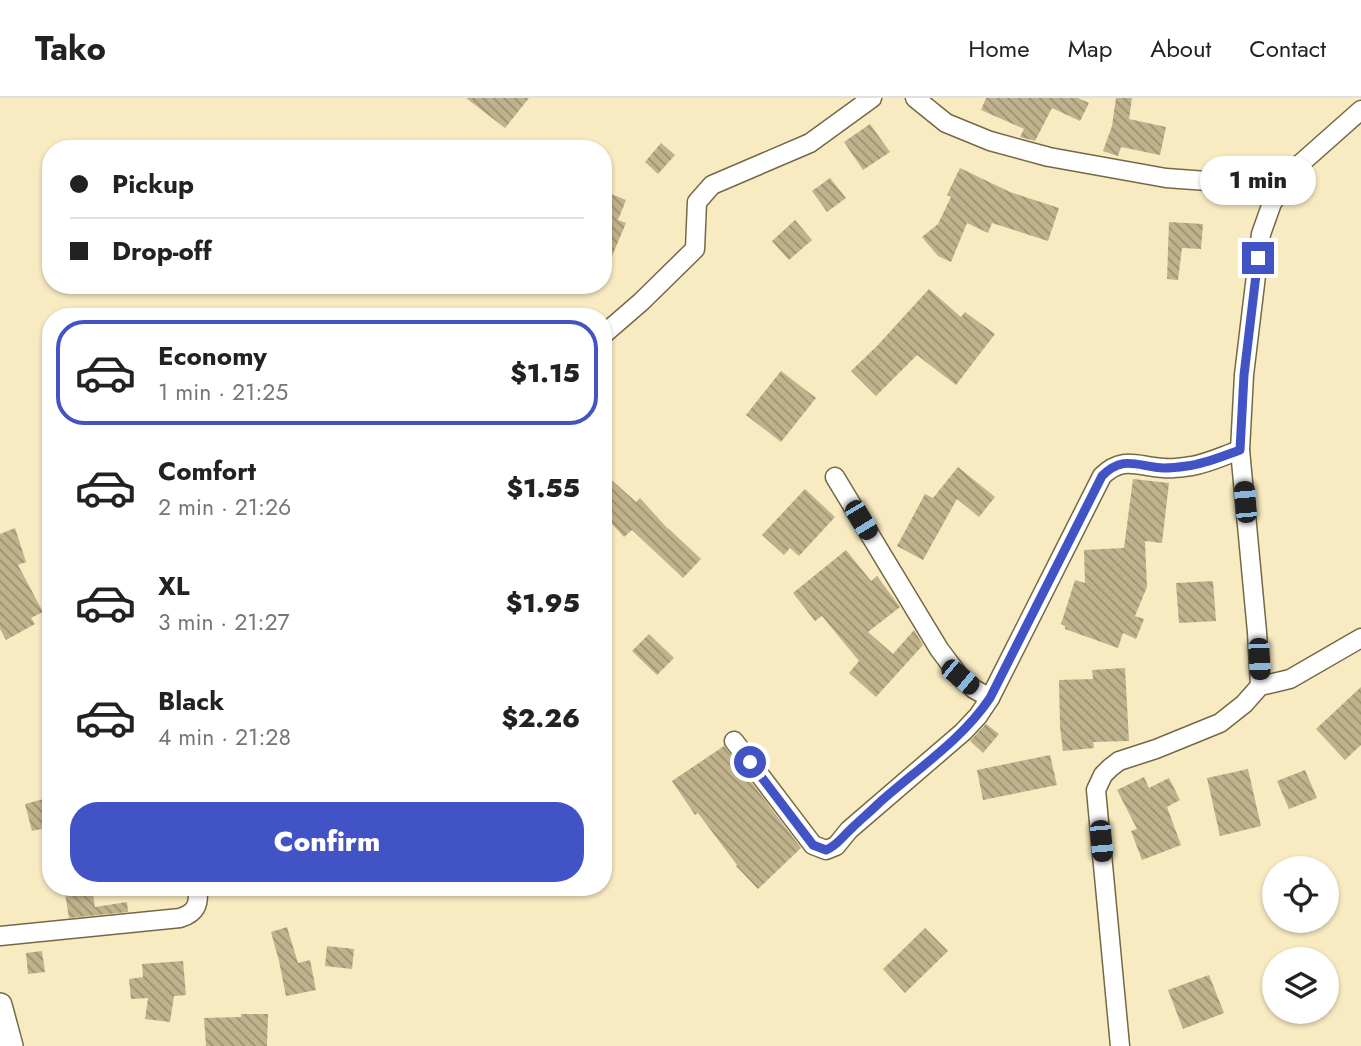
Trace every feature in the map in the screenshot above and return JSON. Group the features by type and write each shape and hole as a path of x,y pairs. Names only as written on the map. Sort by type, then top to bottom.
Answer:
{"street":[{"path":"612,327 695,248 697,202 712,185 810,143 872,98"},
{"path":"915,98 946,123 990,141 1049,156 1166,178 1247,180 1299,165"},
{"path":"1260,685 1240,450 1244,375 1261,234 1272,203 1299,165 1361,110"},
{"path":"734,741 813,845 826,850 836,846 849,830 978,716 990,698 1096,485 1111,467 1131,463 1165,468 1197,465 1240,450"},
{"path":"835,477 939,649 960,677 974,690 990,698"},
{"path":"1119,1046 1096,790 1099,782 1119,761 1220,723 1244,704 1260,685 1290,679 1361,638"},
{"path":"0,936 180,918 190,915 197,906 197,896"},
{"path":"0,1005 11,1046"}],"building":[{"path":"466,98 529,98 505,128"},
{"path":"986,98 1078,98 1089,103 1080,121 1052,108 1035,141 1020,137 1024,129 981,110"},
{"path":"1116,98 1132,98 1129,119 1166,127 1160,155 1121,147 1118,156 1103,151 1112,126"},
{"path":"870,124 890,152 863,170 844,142"},
{"path":"661,143 675,155 658,174 645,162"},
{"path":"960,168 1010,192 1059,208 1048,241 992,223 988,233 967,223 951,262 938,256 922,237 938,224 951,197 947,195"},
{"path":"830,178 846,198 827,212 812,191"},
{"path":"612,194 626,200 618,220 626,223 612,256"},
{"path":"795,220 812,240 789,260 772,241"},
{"path":"1169,222 1203,224 1201,249 1182,248 1178,280 1167,279"},
{"path":"929,289 961,317 965,312 995,334 956,385 917,355 876,396 851,371"},
{"path":"781,371 816,398 781,442 746,415"},
{"path":"958,467 995,497 979,517 957,499 923,560 897,546 925,494 933,498"},
{"path":"1133,479 1169,483 1162,543 1145,541 1147,587 1135,616 1144,619 1136,639 1123,633 1118,648 1065,629 1061,624 1075,580 1085,583 1084,550 1124,548"},
{"path":"612,480 636,502 640,498 668,529 701,559 683,578 632,530 624,537 612,524"},
{"path":"805,489 835,517 799,556 790,548 784,555 762,535"},
{"path":"15,528 26,562 18,565 42,610 31,618 35,624 6,640 0,629 0,534"},
{"path":"846,550 871,581 877,576 900,607 868,632 893,654 914,630 923,645 876,697 849,673 859,661 822,616 815,621 793,593"},
{"path":"1213,581 1216,621 1179,623 1176,583"},
{"path":"649,634 674,658 657,675 632,651"},
{"path":"1125,668 1129,741 1093,742 1094,748 1063,751 1059,680 1093,679 1092,670"},
{"path":"1361,687 1361,745 1345,760 1316,729"},
{"path":"986,724 999,734 983,753 970,741"},
{"path":"724,746 801,848 758,889 736,866 698,813 695,815 672,781"},
{"path":"1050,755 1057,785 983,800 977,770"},
{"path":"1248,769 1261,826 1220,836 1207,778"},
{"path":"1305,770 1317,798 1289,809 1277,781"},
{"path":"1144,777 1149,788 1169,778 1180,800 1167,807 1181,845 1142,860 1131,831 1137,829 1117,790"},
{"path":"42,799 42,829 32,831 25,804"},
{"path":"65,896 93,896 95,907 127,902 128,912 69,918"},
{"path":"287,927 298,963 310,960 316,990 286,996 271,932"},
{"path":"925,928 948,951 905,993 883,969"},
{"path":"327,946 354,949 352,969 325,966"},
{"path":"42,951 45,972 28,974 26,953"},
{"path":"183,961 186,995 174,996 170,1022 145,1019 148,998 131,999 129,979 143,977 142,964"},
{"path":"1209,975 1224,1013 1183,1029 1168,990"},
{"path":"241,1014 268,1014 267,1046 206,1046 204,1018 241,1017"}],"route":[{"path":"750,762 813,845 826,850 836,846 849,830 889,794 963,732 990,698 1102,476 1111,467 1119,464 1182,467 1197,465 1240,450 1244,375 1258,258"}]}
